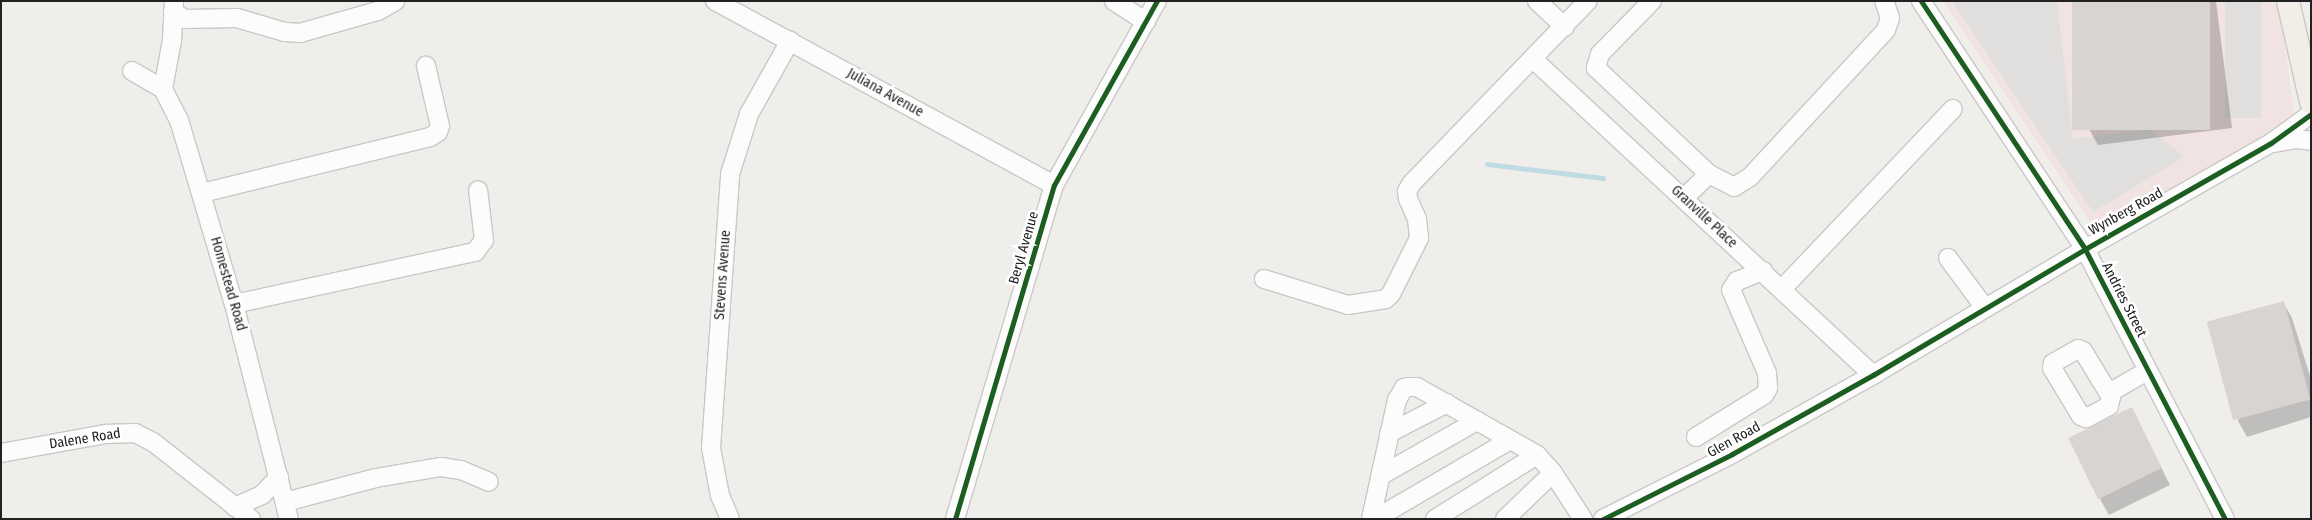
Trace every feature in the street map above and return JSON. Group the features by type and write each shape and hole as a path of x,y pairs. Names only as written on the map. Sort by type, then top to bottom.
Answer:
{"main road":[{"path":"2288,1 2311,102"}],"street":[{"path":"174,7 185,19 237,18 285,32 300,33 378,11 396,1"},
{"name":"Juliana Avenue","path":"715,1 1054,185"},
{"path":"1114,1 1146,22"},
{"name":"Beryl Avenue","path":"955,519 977,435 1054,185 1157,1"},
{"path":"1536,1 1565,27"},
{"path":"1264,280 1348,305 1386,298 1391,294 1419,238 1417,219 1407,191 1534,60 1588,1"},
{"path":"1652,1 1600,54 1596,68 1709,174 1734,187 1750,177 1886,30 1890,18 1884,1"},
{"name":"Andries Street","path":"1921,1 2085,248 2224,519"},
{"path":"132,71 163,89 174,7"},
{"name":"Stevens Avenue","path":"730,519 720,496 711,448 730,174 749,114 790,41"},
{"name":"Granville Place","path":"1534,60 1873,375"},
{"path":"202,193 430,137 438,132 440,126 426,66"},
{"name":"Homestead Road","path":"163,89 179,120 202,193 234,304 287,510"},
{"path":"1782,289 1953,109"},
{"name":"Wynberg Road","path":"1873,375 2085,248 2271,143 2311,114"},
{"name":"Wynberg Road","path":"2271,143 2297,139 2311,141"},
{"path":"1684,198 1709,174"},
{"path":"234,304 475,252 484,240 478,190"},
{"path":"1948,258 1985,308"},
{"path":"1696,437 1764,395 1768,388 1767,373 1730,290 1736,281 1762,270"},
{"path":"2109,393 2147,371"},
{"name":"Glen Road","path":"1603,519 1732,454 1873,375"},
{"path":"1373,519 1388,433 1397,400 1404,388 1417,387 1537,456 1553,473 1583,519"},
{"path":"1388,433 1447,404"},
{"path":"1380,476 1477,420"},
{"name":"Dalene Road","path":"1,453 106,434 135,433 154,442 251,519"},
{"path":"1373,519 1510,440"},
{"path":"1435,519 1537,456"},
{"path":"287,510 376,478 441,467 461,470 490,482"},
{"path":"1505,519 1553,473"},
{"path":"235,507 262,495 279,477"}],"shaded area":[{"path":"1943,1 2279,1 2294,114 2103,241"},
{"path":"1952,1 2057,1 2073,139 2151,129 2184,157 2093,212"},
{"path":"2225,1 2261,1 2261,118 2225,118"}],"building":[{"path":"2072,1 2210,1 2210,130 2072,130"},
{"path":"2284,301 2310,400 2233,420 2207,322"},
{"path":"2132,407 2162,468 2098,499 2068,438"}],"waterway":[{"path":"1487,164 1603,178"}],"cycle path":[{"path":"955,519 1054,185 1157,1"},
{"path":"1921,1 2085,249 2225,519"},
{"path":"1603,519 1732,454 1873,375 2085,249 2271,143 2311,114"}]}
